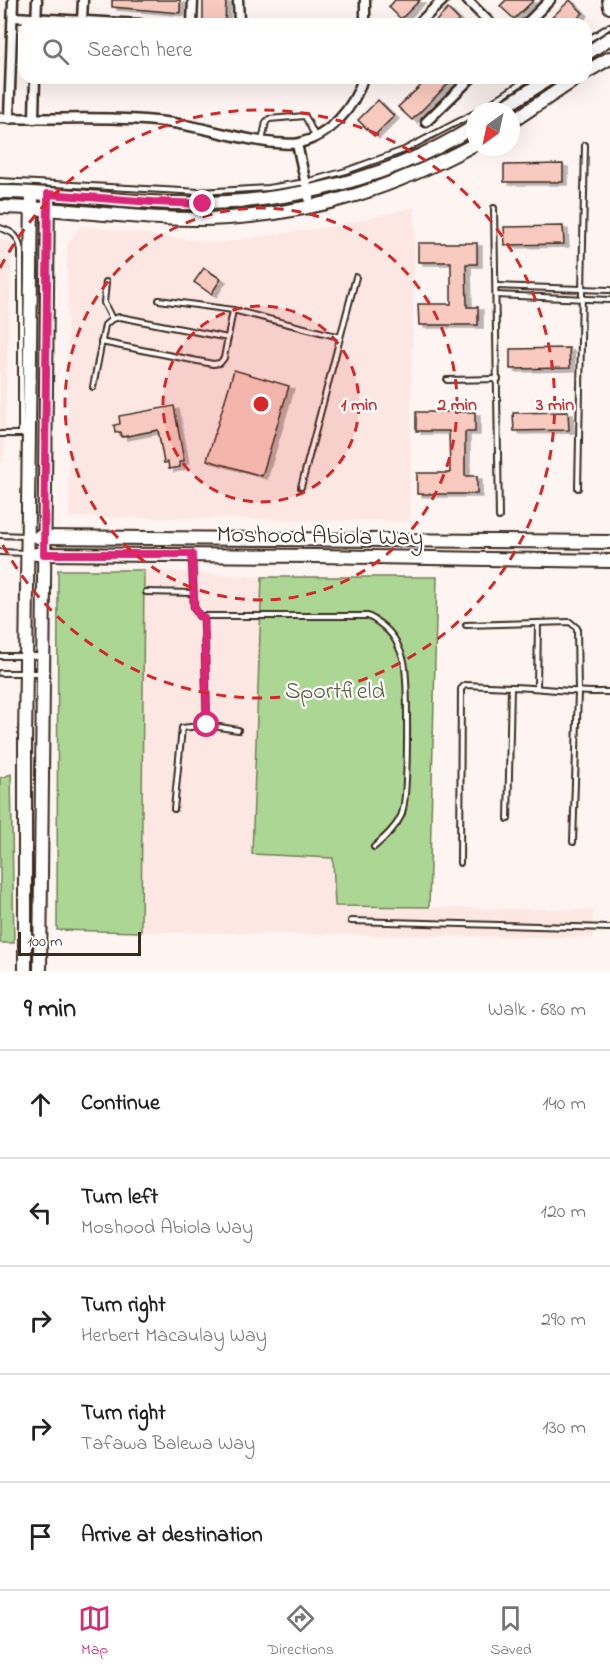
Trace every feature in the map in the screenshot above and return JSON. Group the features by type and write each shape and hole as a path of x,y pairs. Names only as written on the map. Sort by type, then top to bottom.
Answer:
{"main road":[{"path":"609,0 610,7"},
{"path":"592,50 610,38"},
{"path":"592,68 610,58"},
{"path":"512,102 541,84"},
{"path":"520,116 568,84"},
{"path":"0,192 152,202 203,204 239,202 307,187 328,188 381,171 434,149 466,131"},
{"path":"0,207 193,219 276,213 311,207 368,192 409,177 466,148"},
{"path":"25,971 29,537 25,434 32,193"},
{"path":"40,971 48,194"},
{"name":"Moshood Abiola Way","path":"29,537 610,542"},
{"path":"315,540 315,555"},
{"name":"Moshood Abiola Way","path":"29,554 315,555 610,561"}],"street":[{"path":"13,0 13,43 4,119 129,120 173,123 261,142 297,144 316,137 339,120 361,84"},
{"path":"37,0 37,18"},
{"path":"82,18 83,0"},
{"path":"192,18 193,0"},
{"path":"238,0 239,18"},
{"path":"365,0 365,18"},
{"path":"424,18 443,0"},
{"path":"467,0 484,18"},
{"path":"532,18 550,0"},
{"path":"13,17 19,18"},
{"path":"13,43 18,43"},
{"path":"34,84 34,119"},
{"path":"426,122 465,84"},
{"path":"297,144 311,207"}],"lane":[{"path":"592,37 610,26"},
{"path":"493,102 520,84"},
{"path":"261,142 266,122 269,119 305,116 316,137"},
{"path":"0,181 200,192 307,187 404,150 466,119"},
{"path":"578,488 585,145"},
{"path":"494,208 499,517"},
{"path":"0,228 15,234 20,241 25,434 0,434"},
{"path":"301,487 356,277"},
{"path":"106,282 104,303 112,319"},
{"path":"496,286 610,290"},
{"path":"496,296 610,300"},
{"path":"159,300 233,310 340,337"},
{"path":"101,342 213,364 220,363 224,358 233,310"},
{"path":"93,387 105,325 112,319 120,317 228,338"},
{"path":"447,380 498,379"},
{"path":"0,535 29,537"},
{"path":"0,552 29,554"},
{"path":"192,554 192,594 196,613 204,618 368,616 378,622 398,645 404,660 406,797 402,815 392,830 374,847"},
{"path":"146,592 192,594"},
{"path":"204,618 207,725"},
{"path":"466,625 570,622 577,628 578,692 573,842"},
{"path":"537,687 538,623"},
{"path":"0,656 42,656"},
{"path":"0,673 42,673"},
{"path":"460,863 461,689 465,685 610,692"},
{"path":"508,819 511,687"},
{"path":"174,809 182,728 207,725 238,730"},
{"path":"351,921 610,928"}],"shaded area":[{"path":"415,207 409,521 69,517 67,245 81,226 216,243 335,226"},
{"path":"0,238 12,244 3,462 0,462"},
{"path":"144,570 262,577 252,854 334,858 335,906 593,910 593,938 141,932"}],"green space":[{"path":"58,570 144,570 141,932 57,930"},
{"name":"Sportfield","path":"262,577 437,577 429,907 335,906 333,858 252,854"},
{"path":"11,774 14,943 0,943 0,778"}],"building":[{"path":"112,0 180,0 180,13 112,7"},
{"path":"203,0 226,0 225,18 203,18"},
{"path":"395,0 420,0 402,18 389,7"},
{"path":"506,0 534,0 515,18 500,6"},
{"path":"570,0 583,13 578,18 551,18"},
{"path":"448,9 457,18 439,18"},
{"path":"423,84 448,84 412,120 398,107"},
{"path":"378,100 394,116 374,136 358,120"},
{"path":"563,164 563,182 504,182 504,165"},
{"path":"563,226 564,244 505,245 504,227"},
{"path":"418,243 477,243 477,264 466,264 467,307 478,307 478,325 419,325 418,304 451,304 451,262 418,262"},
{"path":"204,268 221,279 211,294 194,282"},
{"path":"569,348 570,368 510,369 510,349"},
{"path":"234,370 289,386 262,476 207,460"},
{"path":"174,406 184,461 179,462 180,467 169,469 168,462 164,463 158,430 122,437 121,432 115,433 114,425 120,424 119,416"},
{"path":"416,412 475,412 475,432 465,432 465,476 477,476 477,494 417,494 417,473 450,473 449,431 416,431"},
{"path":"568,412 569,430 514,431 513,413"}],"route":[{"path":"203,204 48,194 44,554 192,554 194,607 196,613 204,618 207,725"}]}
